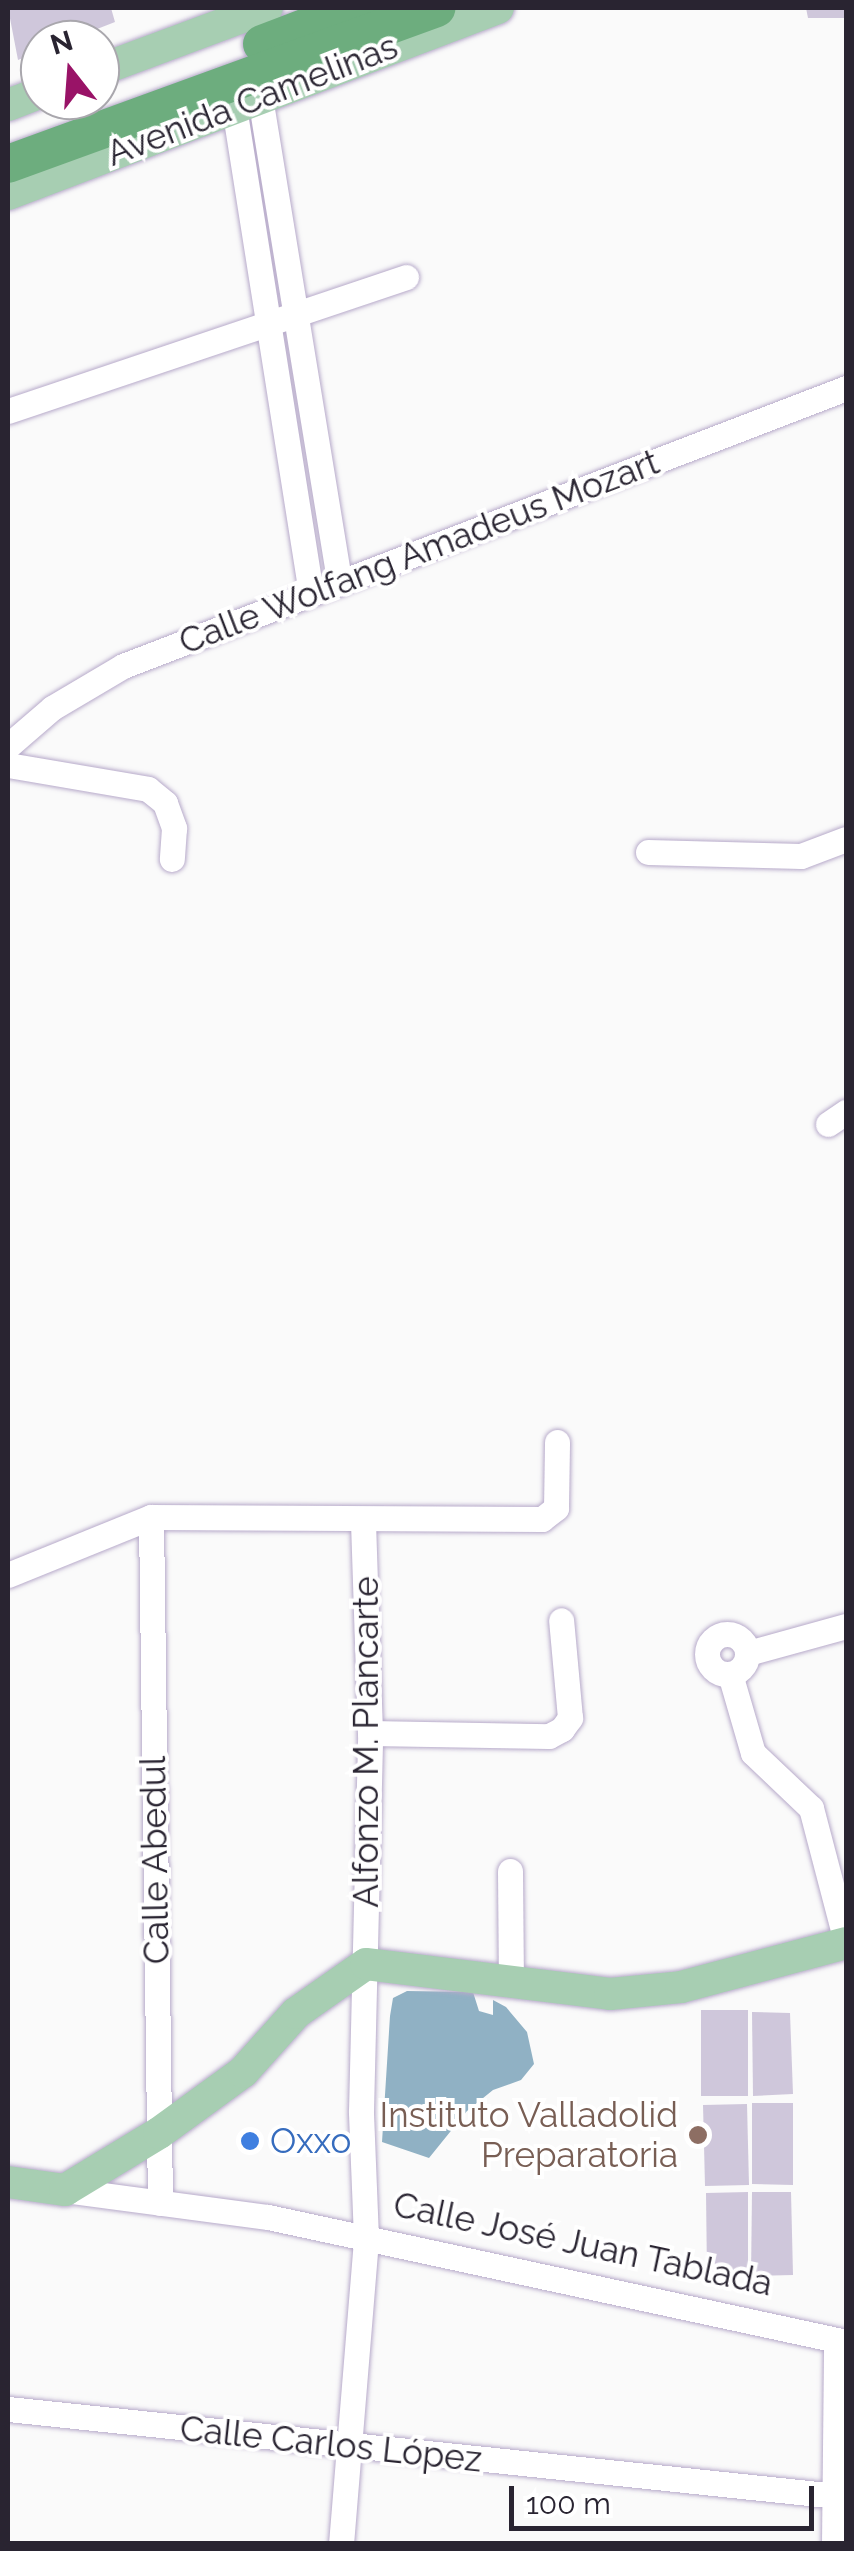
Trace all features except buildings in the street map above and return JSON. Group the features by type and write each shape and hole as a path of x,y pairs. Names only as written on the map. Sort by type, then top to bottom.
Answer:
{"highway":[{"name":"Avenida Camelinas","path":"8,142 357,8"},
{"name":"Avenida Camelinas","path":"8,164 436,8"}],"main road":[{"path":"120,63 267,8"},
{"name":"Avenida Camelinas","path":"8,194 498,8"},
{"path":"65,2190 159,2133 243,2072 296,2013 366,1964 610,1994 681,1987 846,1942"},
{"name":"Calle José Juan Tablada","path":"8,2182 65,2190"}],"street":[{"path":"247,102 281,318 311,592"},
{"path":"8,412 406,277"},
{"path":"281,318 340,582"},
{"name":"Calle Wolfang Amadeus Mozart","path":"8,746 52,708 123,666 846,388"},
{"path":"8,766 148,789 166,803 172,859"},
{"path":"648,852 801,856 846,839"},
{"path":"8,1575 151,1517 542,1519 556,1508 557,1442"},
{"name":"Calle Abedul","path":"151,1517 160,2203"},
{"name":"Alfonzo M. Plancarte","path":"341,2544 352,2448 366,2238 370,1733 364,1520"},
{"path":"370,1733 550,1736 570,1718 561,1620"},
{"path":"730,1674 748,1653 846,1626"},
{"path":"748,1653 730,1634 713,1641 710,1665 730,1674 753,1753 811,1808 846,1942"},
{"path":"510,1871 511,1980"},
{"name":"Calle José Juan Tablada","path":"65,2190 366,2238 841,2341"},
{"path":"834,2544 840,2496 841,2341"},
{"name":"Calle Carlos López","path":"8,2409 352,2448 840,2496"}],"shaded area":[{"path":"8,8 111,8 114,20 20,20 18,60"},
{"path":"806,8 846,8 846,18 808,18"},
{"path":"701,2010 748,2010 748,2096 701,2096"},
{"path":"752,2012 790,2013 793,2094 753,2096"},
{"path":"752,2103 793,2103 793,2185 752,2184"},
{"path":"747,2104 749,2185 705,2186 703,2105"},
{"path":"748,2192 748,2276 707,2275 706,2193"},
{"path":"752,2192 791,2192 793,2275 751,2276"}],"water":[{"path":"407,1991 473,1992 479,2011 493,2015 493,2000 506,2007 527,2032 534,2064 521,2080 493,2090 467,2111 429,2158 382,2142 390,2016 393,1998"}],"place":[{"name":"Instituto Valladolid Preparatoria","path":"698,2135"},
{"name":"Oxxo","path":"250,2141"}]}
